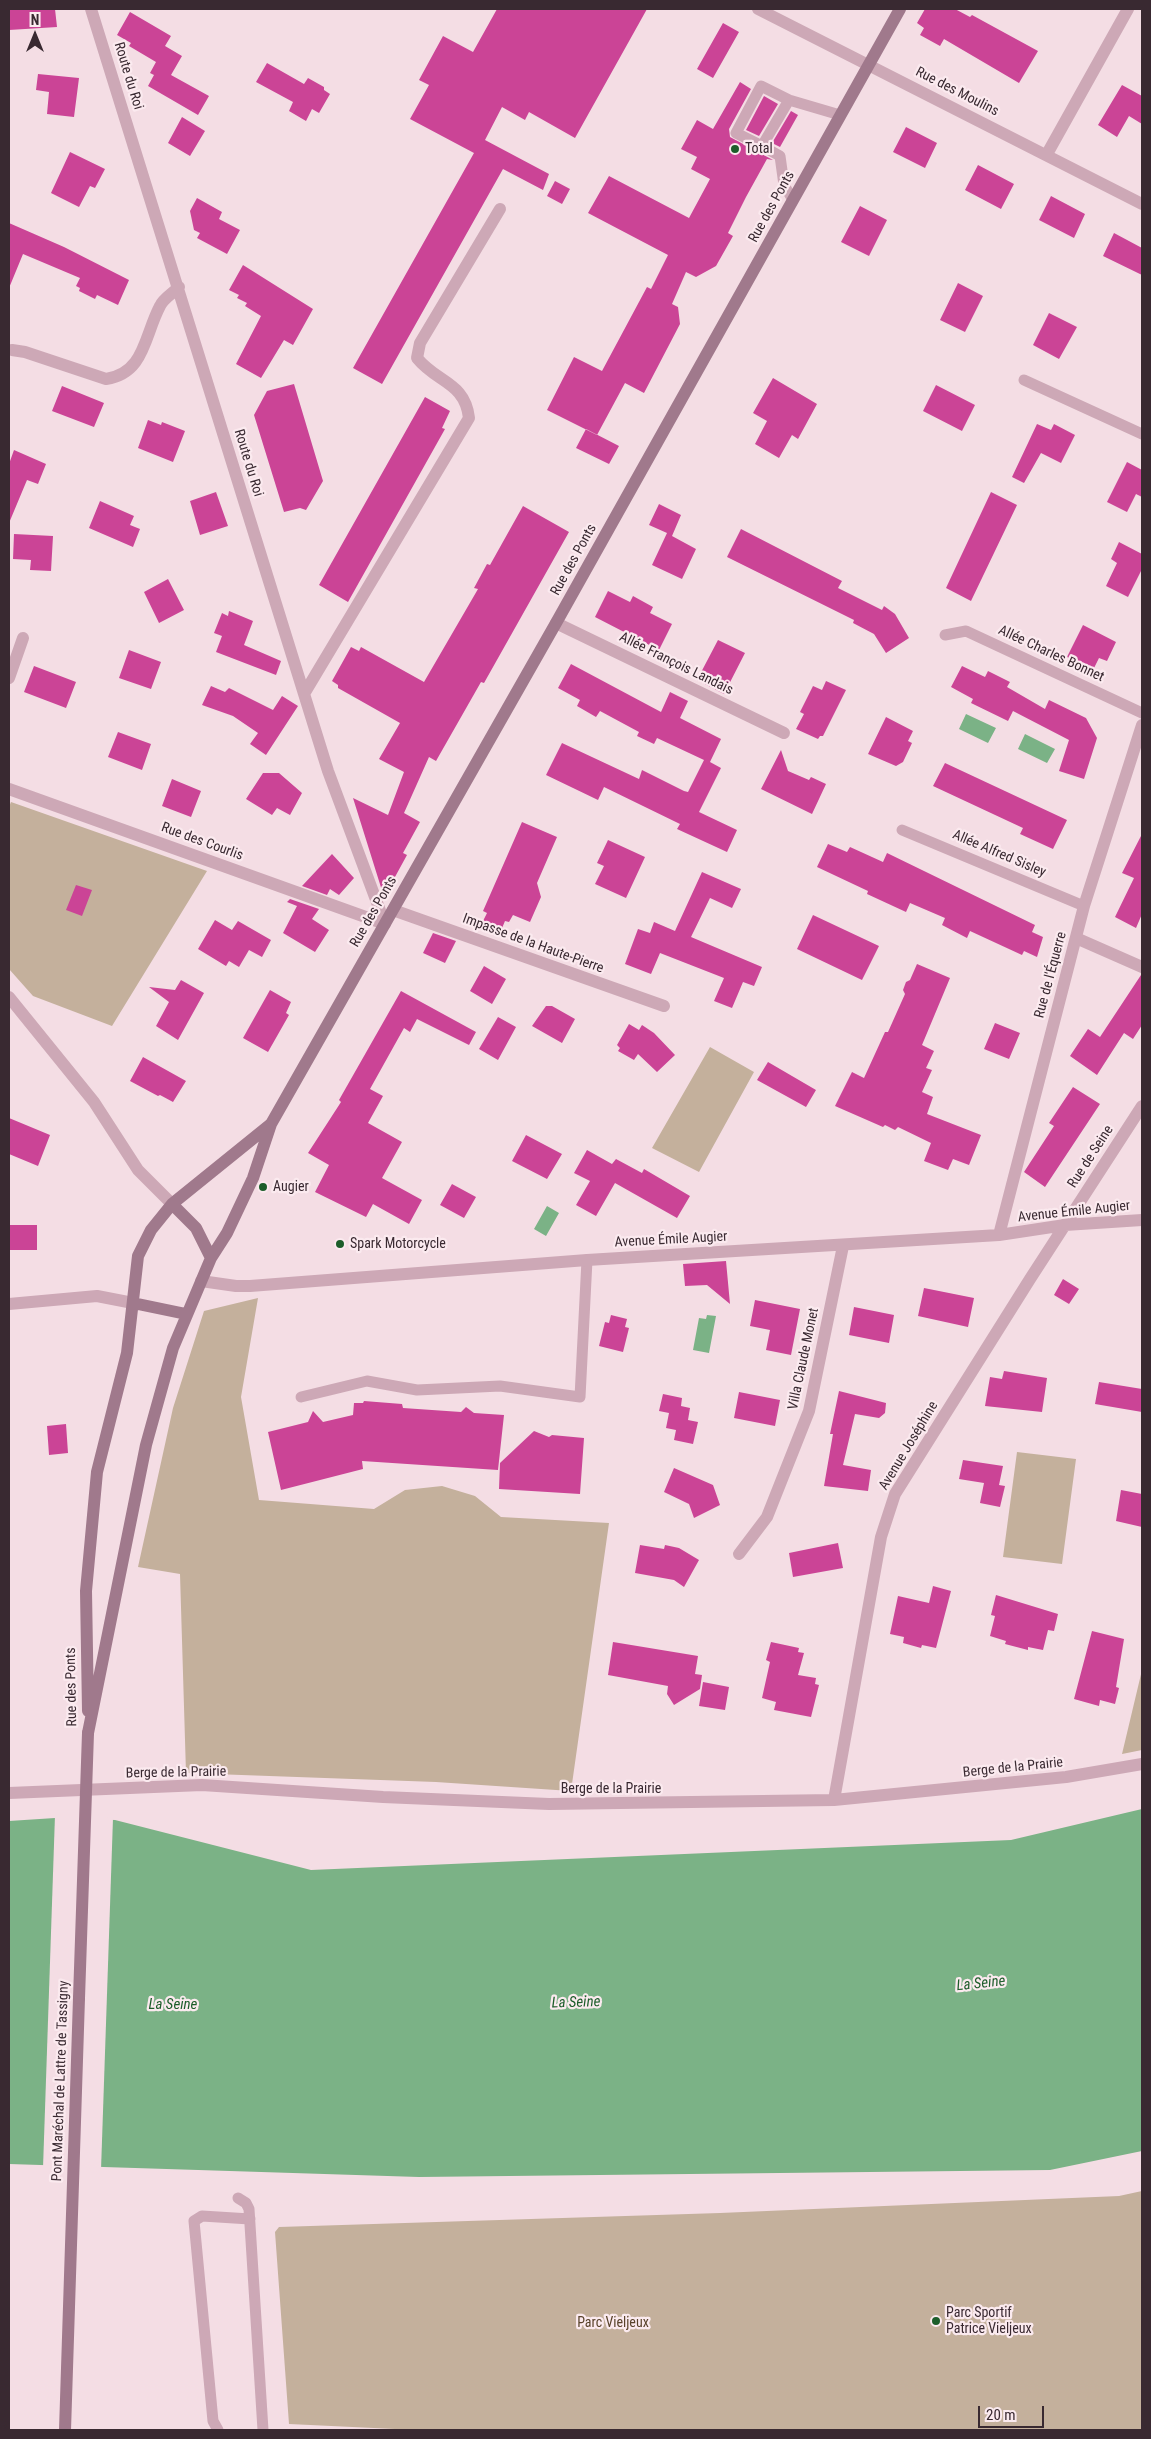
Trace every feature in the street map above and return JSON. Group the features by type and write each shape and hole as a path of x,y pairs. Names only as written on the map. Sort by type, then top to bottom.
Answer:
{"main road":[{"name":"Rue des Ponts","path":"88,1733 146,1445 173,1348 211,1258 227,1233 253,1178 271,1124 556,622 900,9"},
{"name":"Rue des Ponts","path":"88,1733 86,1591 97,1472 127,1354 138,1256 151,1230 172,1204 271,1124"},
{"path":"172,1204 196,1228 211,1258"},
{"path":"133,1303 186,1314"},
{"name":"Pont Maréchal de Lattre de Tassigny","path":"65,2430 88,1733"}],"street":[{"name":"Route du Roi","path":"91,9 328,771 385,924"},
{"name":"Rue des Moulins","path":"758,9 1047,154 1142,204"},
{"path":"1047,154 1128,9"},
{"path":"304,694 469,418 467,404 461,392 424,367 416,358 420,344 500,209"},
{"path":"12,350 25,352 106,379 119,377 136,365 160,304 179,287"},
{"name":"Allée François Landais","path":"556,622 784,733"},
{"path":"9,678 24,638"},
{"name":"Rue de l'Équerre","path":"999,1234 1084,906 1142,725"},
{"name":"Rue des Courlis","path":"9,789 385,924"},
{"name":"Impasse de la Haute-Pierre","path":"393,910 664,1006"},
{"path":"1076,938 1142,966"},
{"path":"9,997 94,1102 138,1170 172,1204"},
{"name":"Rue de Seine","path":"1065,1225 1142,1106"},
{"name":"Avenue Émile Augier","path":"201,1281 250,1286 587,1260 842,1246 999,1234 1065,1225 1142,1220"},
{"name":"Avenue Joséphine","path":"834,1800 881,1537 895,1494 1065,1225"},
{"name":"Villa Claude Monet","path":"739,1554 767,1517 809,1411 842,1246"},
{"path":"9,1304 97,1296 133,1303"},
{"name":"Berge de la Prairie","path":"9,1793 202,1784 383,1797 549,1804 679,1804 834,1800 1066,1777 1142,1764"}],"lane":[{"path":"793,200 784,185 780,156 736,133 761,86 789,100 840,116"},
{"path":"762,146 789,100"},
{"path":"1024,380 1142,434"},
{"name":"Allée Charles Bonnet","path":"946,635 966,631 1142,714"},
{"name":"Allée Alfred Sisley","path":"902,830 1084,906"},
{"path":"301,1397 367,1381 417,1390 500,1386 580,1397 587,1260"},
{"path":"238,2198 246,2203 250,2219 263,2430"},
{"path":"218,2430 213,2422 193,2231 194,2221 202,2216 250,2219"}],"green space":[{"path":"11,802 207,871 112,1026 33,996 9,969 9,807"},
{"path":"710,1047 754,1072 699,1172 652,1148"},
{"path":"258,1298 241,1397 259,1500 374,1509 405,1490 442,1486 475,1496 501,1517 609,1523 571,1791 436,1782 186,1773 180,1574 138,1567 173,1408 204,1311"},
{"path":"1017,1452 1076,1459 1062,1564 1003,1557"},
{"path":"1142,1670 1142,1750 1122,1754"},
{"name":"Parc Vieljeux","path":"1142,2191 1142,2430 416,2430 289,2424 275,2232 279,2227 720,2213 1119,2196"}],"water":[{"path":"966,714 996,728 988,743 959,729"},
{"path":"1025,734 1055,749 1047,763 1018,749"},
{"path":"547,1206 559,1213 546,1236 534,1229"},
{"path":"707,1315 716,1316 709,1353 693,1350 699,1318 706,1319"},
{"name":"La Seine","path":"1142,1809 1142,2151 1050,2170 419,2177 9,2164 9,1821 55,1818 115,1820 311,1870 1011,1840"}],"pier":[{"path":"55,1815 113,1818 101,2170 43,2168"}],"building":[{"path":"9,9 55,9 57,27 9,30"},
{"path":"497,9 647,9 575,138 529,112 525,120 502,107 485,140 549,174 543,190 503,169 382,384 353,368 474,153 410,119 429,85 419,80 443,36 473,52"},
{"path":"925,9 955,9 970,17 972,15 1038,51 1019,83 944,39 940,46 920,35 924,28 917,23"},
{"path":"130,12 171,36 165,46 182,56 171,75 209,96 198,115 148,86 154,75 150,73 156,62 129,46 131,43 117,35"},
{"path":"723,23 739,32 713,78 697,69"},
{"path":"267,63 304,84 308,78 324,87 324,90 330,94 319,113 312,109 306,121 289,111 293,102 256,82"},
{"path":"38,74 79,78 74,117 47,114 49,92 36,90"},
{"path":"740,82 751,89 729,129 730,137 773,160 767,159 746,197 728,233 733,236 716,266 696,277 686,272 672,304 678,307 680,324 644,393 625,383 597,435 547,410 574,357 602,371 647,287 651,289 668,255 588,213 609,176 689,218 710,179 691,169 697,157 681,149 697,120 713,129"},
{"path":"1122,85 1142,96 1142,124 1129,116 1117,137 1098,125"},
{"path":"764,96 778,104 759,136 746,130"},
{"path":"791,111 798,115 780,147 772,143"},
{"path":"182,117 205,131 190,156 168,143"},
{"path":"906,127 937,143 925,168 893,152"},
{"path":"70,152 105,169 95,188 90,186 79,207 51,193"},
{"path":"978,165 1014,184 1001,209 965,190"},
{"path":"555,181 570,189 562,204 547,196"},
{"path":"1051,196 1085,214 1074,238 1039,220"},
{"path":"197,198 222,212 219,219 240,230 227,254 197,238 200,233 194,230 190,211"},
{"path":"860,206 887,220 869,256 841,242"},
{"path":"9,223 64,247 129,280 118,305 97,295 95,299 79,291 80,288 76,286 80,278 23,254 9,288"},
{"path":"1114,233 1142,248 1142,275 1103,256"},
{"path":"243,265 313,309 293,345 284,340 261,378 236,364 261,316 245,306 247,303 237,298 239,295 229,290"},
{"path":"958,283 983,296 965,332 940,320"},
{"path":"1049,313 1077,327 1059,359 1033,345"},
{"path":"773,378 817,404 798,439 792,435 779,458 755,444 767,421 753,413"},
{"path":"294,384 323,481 306,510 300,508 284,512 254,415 267,391"},
{"path":"936,385 975,405 962,431 923,411"},
{"path":"62,386 104,403 94,427 52,411"},
{"path":"425,397 450,411 442,428 445,429 348,602 319,585"},
{"path":"148,420 161,425 162,422 185,431 173,462 138,448"},
{"path":"1037,424 1051,430 1054,424 1075,435 1061,463 1041,453 1024,483 1012,477"},
{"path":"586,429 619,446 609,464 576,448"},
{"path":"14,450 46,464 38,484 27,480 9,523 9,464"},
{"path":"1127,462 1142,470 1142,497 1136,494 1127,512 1107,502"},
{"path":"216,492 228,526 200,535 190,501"},
{"path":"991,492 1017,505 971,601 946,588"},
{"path":"100,501 134,516 130,525 140,529 133,547 89,528"},
{"path":"659,504 681,515 672,536 696,549 682,579 652,565 667,533 649,525"},
{"path":"523,506 569,532 484,683 481,682 436,761 429,757 404,813 420,822 403,853 407,855 384,897 353,798 388,815 404,772 379,759 400,723 338,688 338,685 332,681 351,647 359,651 361,647 424,682 478,589 474,588 487,564 490,565"},
{"path":"741,529 842,581 838,588 882,610 884,606 895,614 909,638 886,653 874,634 853,623 854,620 727,557"},
{"path":"14,534 53,536 51,571 30,570 31,560 13,559"},
{"path":"1119,542 1142,554 1142,569 1128,597 1106,586 1117,563 1111,559"},
{"path":"168,579 184,610 159,623 144,592"},
{"path":"608,591 630,602 633,596 653,607 650,613 672,624 659,650 595,617"},
{"path":"229,611 253,621 244,645 281,661 276,675 216,652 222,636 214,633 222,613 228,616"},
{"path":"1083,625 1116,642 1107,661 1099,658 1093,670 1067,657"},
{"path":"718,640 745,653 724,694 697,680"},
{"path":"129,650 161,662 151,689 119,678"},
{"path":"571,664 661,712 670,692 688,701 680,718 721,739 710,762 721,768 699,812 737,830 727,852 677,829 680,824 604,787 598,800 546,775 562,743 639,779 642,770 688,792 704,760 657,738 654,744 637,736 639,732 600,711 596,717 577,706 580,700 558,688"},
{"path":"34,666 76,682 66,708 24,692"},
{"path":"962,666 985,677 988,671 1010,682 1007,687 1045,709 1049,700 1086,718 1097,738 1084,779 1059,771 1069,740 1013,711 1008,721 971,703 973,699 951,687"},
{"path":"826,681 846,690 823,736 820,736 818,739 796,729 804,714 800,712 813,686 822,690"},
{"path":"211,686 225,692 229,688 273,710 282,696 298,706 266,755 250,744 258,733 233,716 202,705"},
{"path":"886,717 913,731 908,741 912,743 903,762 896,766 868,754"},
{"path":"118,732 151,744 142,770 108,757"},
{"path":"781,750 788,771 809,780 811,777 826,784 812,814 761,789"},
{"path":"945,763 1067,820 1053,849 1020,834 1023,828 933,786"},
{"path":"263,773 279,773 302,793 290,815 277,808 272,815 246,799"},
{"path":"172,779 201,791 191,817 162,806"},
{"path":"522,822 557,837 537,883 541,897 530,922 513,915 509,922 505,921 500,933 481,925 487,913 483,911"},
{"path":"1142,834 1142,914 1136,928 1115,917 1134,878 1122,873"},
{"path":"608,840 645,857 626,898 595,884 604,866 597,863"},
{"path":"828,844 847,852 850,847 883,862 887,853 1035,925 1032,932 1043,937 1037,957 1024,951 1022,955 970,931 967,938 942,925 945,918 910,903 906,912 867,894 868,891 817,867"},
{"path":"332,854 354,878 339,895 330,889 327,895 302,886"},
{"path":"702,872 741,889 732,908 710,898 691,937 762,967 754,986 743,982 732,1008 714,1001 724,978 660,953 651,974 625,964 638,929 650,933 654,922 675,931"},
{"path":"76,885 92,890 82,916 66,910"},
{"path":"290,899 319,909 312,919 329,930 315,952 283,933 297,906 287,902"},
{"path":"813,915 879,946 862,980 797,949"},
{"path":"215,920 232,930 238,921 271,940 262,957 249,950 239,967 229,961 226,966 198,949"},
{"path":"433,933 456,941 445,963 423,953"},
{"path":"917,964 950,978 922,1045 934,1051 926,1068 932,1070 922,1092 933,1097 927,1114 981,1135 969,1165 953,1159 948,1170 924,1161 931,1143 898,1127 895,1130 885,1125 883,1127 835,1106 852,1072 864,1078 905,994 903,990 906,982 910,980"},
{"path":"484,966 506,979 492,1004 470,991"},
{"path":"1141,975 1142,1025 1133,1039 1124,1033 1097,1075 1070,1056 1088,1029 1100,1037"},
{"path":"181,980 204,993 178,1040 156,1026 169,1002 149,987 175,990"},
{"path":"270,990 291,1002 286,1013 289,1015 268,1052 243,1038"},
{"path":"401,991 476,1032 469,1045 417,1019 410,1032 404,1028 370,1089 383,1096 368,1123 402,1142 382,1178 422,1200 409,1224 373,1204 366,1217 315,1192 329,1165 308,1153 341,1102 339,1100"},
{"path":"546,1006 552,1006 575,1019 562,1043 532,1026"},
{"path":"498,1017 516,1027 498,1060 479,1049"},
{"path":"995,1023 1020,1033 1009,1059 984,1049"},
{"path":"629,1024 639,1030 642,1025 654,1033 675,1055 657,1072 638,1054 634,1060 618,1051 620,1048 617,1045"},
{"path":"143,1057 186,1081 173,1102 130,1081"},
{"path":"768,1062 816,1090 806,1107 757,1080"},
{"path":"1073,1087 1100,1104 1045,1187 1024,1172 1054,1126 1049,1123"},
{"path":"9,1118 50,1135 38,1166 9,1154"},
{"path":"526,1135 562,1154 547,1179 512,1161"},
{"path":"587,1150 612,1164 616,1159 642,1173 644,1169 690,1196 677,1218 615,1183 596,1216 576,1205 590,1181 574,1173"},
{"path":"452,1184 476,1197 464,1218 440,1205"},
{"path":"9,1225 37,1225 37,1250 9,1250"},
{"path":"726,1261 730,1304 707,1285 685,1286 683,1264"},
{"path":"1063,1279 1079,1289 1069,1304 1054,1295"},
{"path":"924,1288 974,1298 968,1327 918,1316"},
{"path":"755,1300 800,1309 791,1355 766,1350 770,1330 750,1326"},
{"path":"854,1307 894,1315 889,1343 849,1335"},
{"path":"611,1315 627,1319 625,1327 629,1328 623,1352 599,1346 605,1322 609,1323"},
{"path":"1004,1371 1047,1378 1042,1412 985,1406 990,1377 1002,1379"},
{"path":"1099,1382 1142,1389 1142,1412 1095,1404"},
{"path":"839,1391 886,1403 885,1413 879,1418 855,1414 843,1465 871,1470 868,1491 824,1486 833,1434 830,1434"},
{"path":"739,1392 780,1400 775,1426 734,1418"},
{"path":"663,1394 682,1398 681,1406 690,1408 688,1420 698,1422 693,1444 674,1440 676,1430 666,1428 669,1413 659,1411"},
{"path":"364,1401 402,1404 403,1408 461,1412 466,1407 474,1413 504,1415 498,1470 362,1461 363,1469 281,1490 268,1432 308,1422 313,1411 323,1422 353,1415 354,1403 363,1403"},
{"path":"66,1424 68,1453 49,1455 47,1426"},
{"path":"534,1431 549,1437 552,1435 584,1438 580,1494 499,1489 500,1463"},
{"path":"963,1460 1003,1466 999,1485 1005,1486 1000,1507 980,1503 984,1483 959,1479"},
{"path":"674,1468 713,1485 720,1505 694,1518 689,1504 664,1492"},
{"path":"1121,1490 1142,1494 1142,1527 1116,1521"},
{"path":"838,1543 843,1568 793,1577 789,1553"},
{"path":"640,1545 664,1549 665,1545 679,1548 699,1560 684,1587 674,1580 635,1573"},
{"path":"933,1586 951,1591 936,1648 922,1645 921,1648 903,1643 904,1637 890,1634 898,1596 929,1603"},
{"path":"996,1595 1058,1614 1054,1631 1048,1630 1043,1650 1028,1647 1028,1650 1005,1644 1006,1641 990,1636 995,1616 991,1615"},
{"path":"1092,1631 1124,1639 1116,1687 1119,1688 1115,1704 1100,1700 1099,1706 1074,1699"},
{"path":"613,1642 698,1656 695,1674 702,1675 700,1689 674,1705 667,1694 668,1686 608,1675"},
{"path":"771,1642 799,1648 798,1652 804,1653 798,1675 816,1678 815,1684 819,1685 811,1717 774,1710 776,1702 762,1698 770,1662 766,1660"},
{"path":"703,1682 729,1687 725,1710 699,1706"}],"place":[{"name":"Total","path":"735,149"},
{"name":"Augier","path":"263,1187"},
{"name":"Spark Motorcycle","path":"340,1244"},
{"name":"Parc Sportif Patrice Vieljeux","path":"936,2321"}]}
